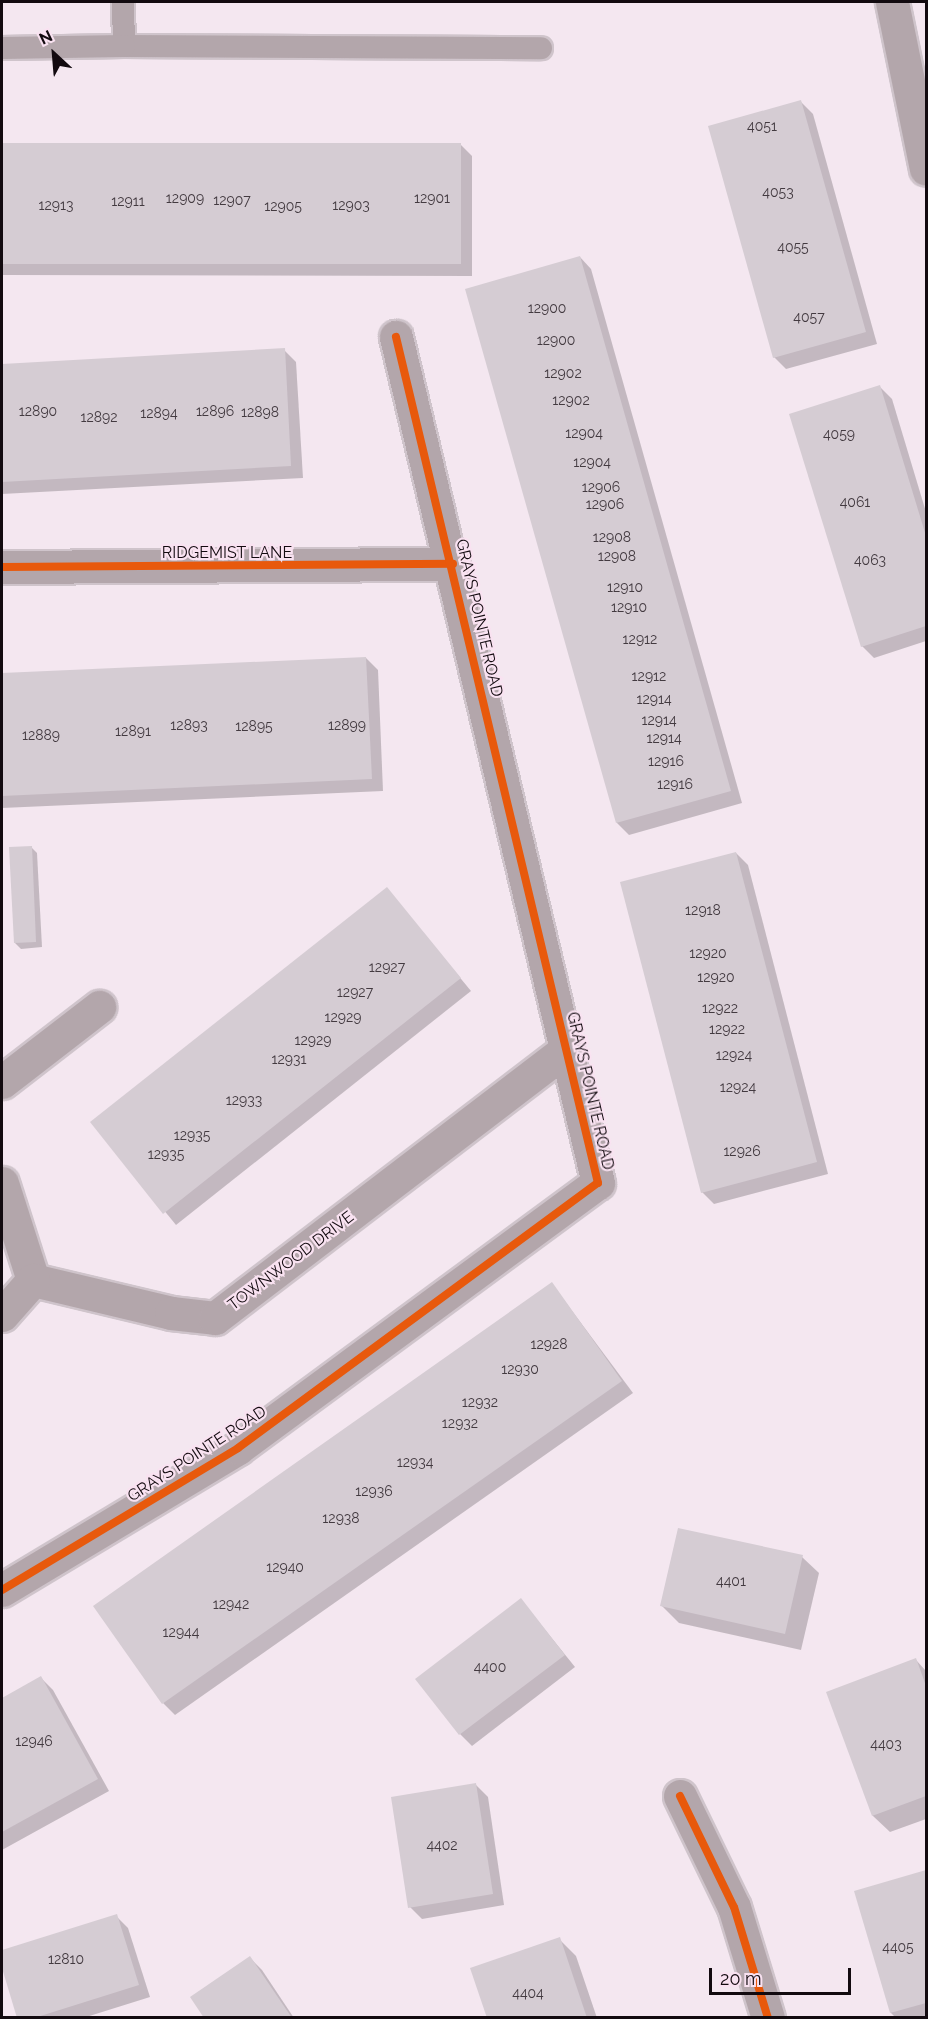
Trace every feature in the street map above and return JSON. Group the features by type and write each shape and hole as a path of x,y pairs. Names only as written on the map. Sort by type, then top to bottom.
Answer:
{"street":[{"path":"892,2 927,168"},
{"name":"GRAYS POINTE ROAD","path":"2,1590 238,1448 598,1183 453,564 396,337"},
{"name":"RIDGEMIST LANE","path":"2,567 453,564"},
{"path":"2,1082 99,1007"},
{"name":"TOWNWOOD DRIVE","path":"33,1280 171,1313 215,1318 567,1049"},
{"path":"2,1183 33,1280 2,1316"},
{"path":"680,1796 734,1907 768,2018"}],"lane":[{"path":"123,2 124,46"},
{"path":"2,48 124,46 541,48"}],"building":[{"path":"801,100 866,332 773,358 708,126"},
{"path":"2,143 461,143 461,264 2,264"},
{"path":"580,256 731,791 616,823 465,289"},
{"path":"285,348 291,466 2,482 2,364"},
{"path":"880,385 926,536 926,626 861,647 789,414"},
{"path":"366,657 372,779 2,796 2,673"},
{"path":"32,846 36,942 14,943 9,847"},
{"path":"736,852 817,1162 701,1193 620,882"},
{"path":"387,887 461,978 163,1214 90,1122"},
{"path":"552,1282 622,1381 162,1704 93,1606"},
{"path":"678,1528 803,1555 785,1634 660,1606"},
{"path":"521,1598 565,1655 459,1735 415,1679"},
{"path":"916,1658 926,1686 926,1796 872,1816 826,1692"},
{"path":"41,1676 98,1779 2,1832 2,1698"},
{"path":"476,1783 493,1894 408,1908 391,1797"},
{"path":"926,1870 926,2003 890,2013 854,1891"},
{"path":"117,1914 139,1985 34,2018 17,2018 2,1968 2,1950"},
{"path":"560,1937 587,2018 487,2018 470,1968"},
{"path":"250,1956 292,2018 204,2018 190,1997"}],"cycle path":[{"path":"2,1590 238,1448 598,1183 396,337"},
{"path":"2,567 453,564"},
{"path":"680,1796 734,1907 768,2018"}]}
